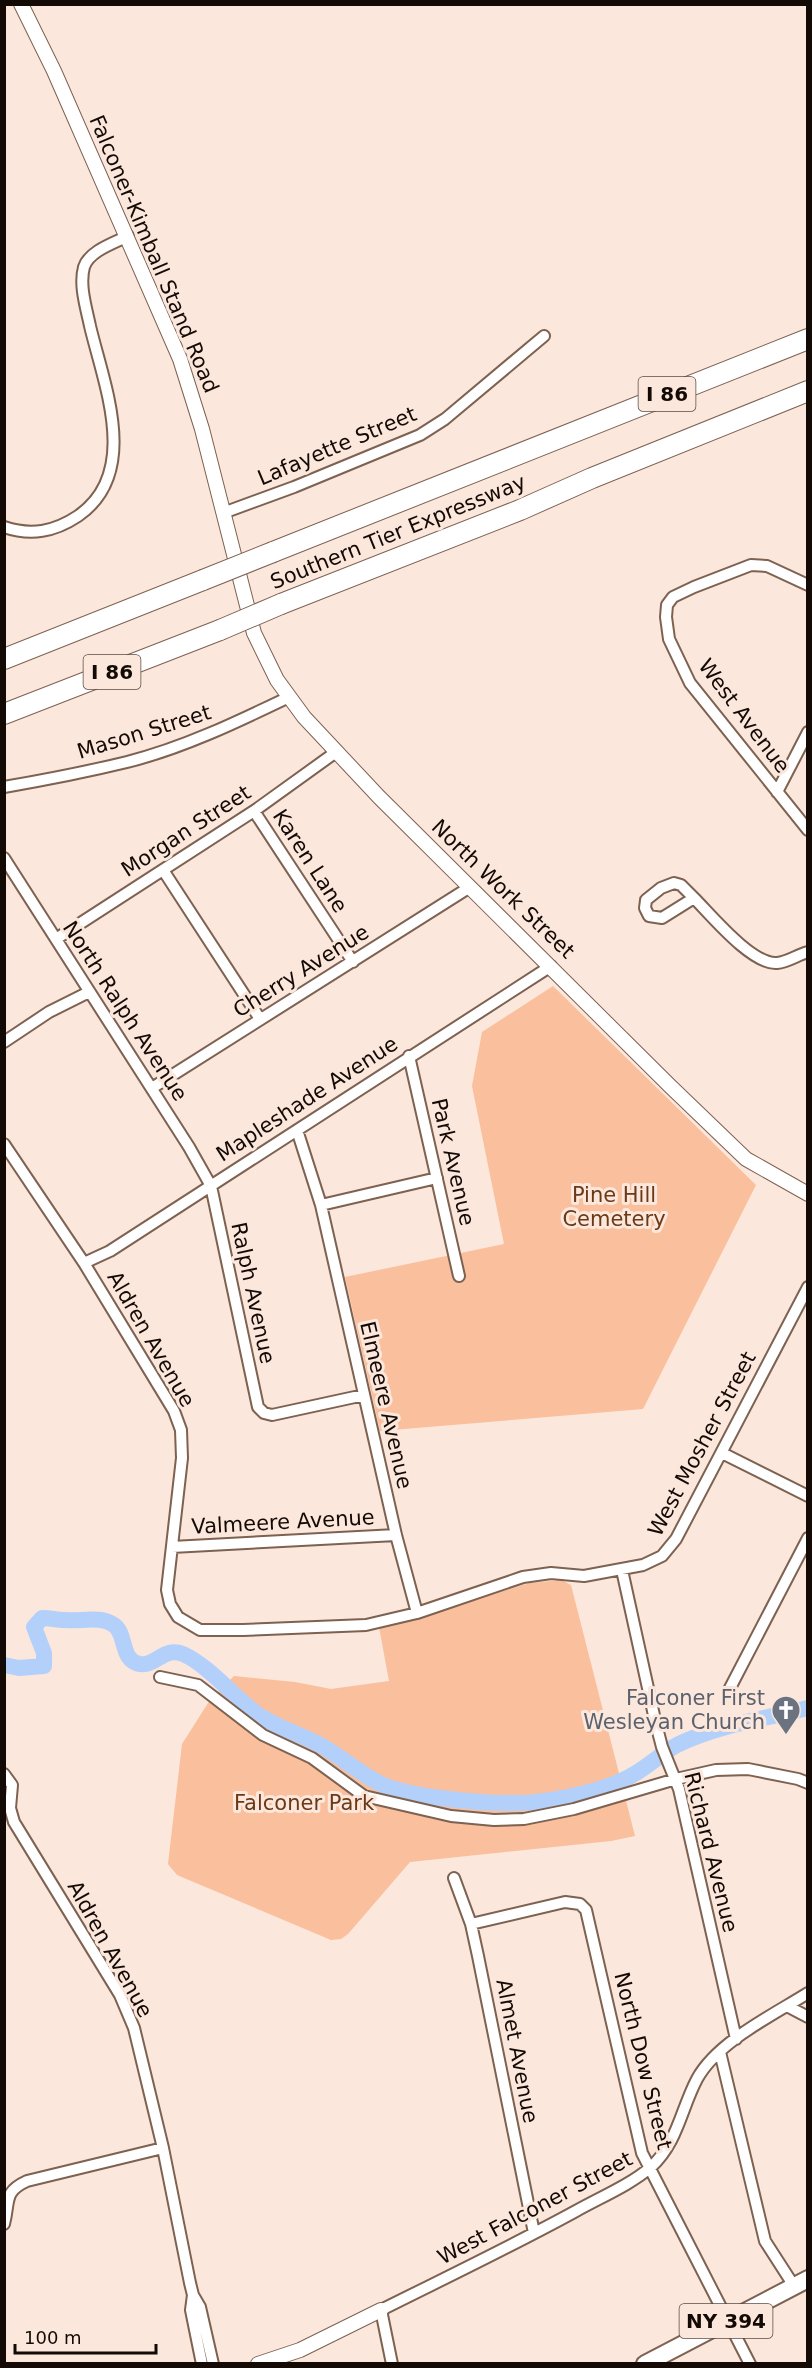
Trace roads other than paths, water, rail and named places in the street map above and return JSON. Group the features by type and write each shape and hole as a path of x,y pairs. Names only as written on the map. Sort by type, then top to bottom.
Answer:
{"highway":[{"name":"Southern Tier Expressway","path":"4,659 807,339"},
{"name":"Southern Tier Expressway","path":"4,714 220,630 807,391"}],"main road":[{"name":"NY 394","path":"645,2364 801,2283"}],"street":[{"name":"Falconer-Kimball Stand Road","path":"21,4 54,71 128,236 180,359 202,429 235,563"},
{"path":"4,527 21,533 37,533 69,522 92,503 109,477 115,447 112,420 85,305 84,266 92,255 128,236"},
{"name":"Lafayette Street","path":"223,513 294,487 420,435 444,419 544,336"},
{"name":"North Work Street","path":"235,563 254,633 277,680 336,752 746,1159 807,1194"},
{"name":"West Avenue","path":"807,585 767,566 742,567 673,597 667,605 666,617 669,639 690,683 807,830"},
{"name":"Mason Street","path":"4,787 70,775 147,756 232,724 289,697"},
{"path":"777,792 807,732"},
{"name":"Morgan Street","path":"56,939 254,811 336,752"},
{"name":"Karen Lane","path":"254,811 353,962"},
{"name":"North Ralph Avenue","path":"4,858 152,1088 211,1186"},
{"path":"162,870 260,1019"},
{"name":"Cherry Avenue","path":"152,1088 470,887"},
{"path":"694,898 744,947 759,958 778,963 807,952"},
{"name":"Mapleshade Avenue","path":"84,1263 110,1251 551,966"},
{"path":"4,1042 49,1012 89,992"},
{"name":"Park Avenue","path":"409,1056 459,1276"},
{"name":"Elmeere Avenue","path":"297,1130 321,1204 396,1535 417,1613"},
{"name":"Aldren Avenue","path":"4,1144 84,1263 169,1402 181,1430 182,1458 167,1590 175,1613"},
{"path":"321,1204 437,1178"},
{"name":"Ralph Avenue","path":"211,1186 258,1407 264,1413 272,1415 364,1395"},
{"name":"West Mosher Street","path":"175,1613 191,1626 210,1631 360,1625 417,1613 524,1577 551,1573 584,1576 622,1570 654,1560 670,1549 807,1287"},
{"path":"722,1453 807,1496"},
{"name":"Valmeere Avenue","path":"172,1548 396,1535"},
{"path":"729,1690 807,1538"},
{"name":"Richard Avenue","path":"622,1570 662,1747 675,1779 736,2039"},
{"path":"160,1677 198,1685 262,1735 312,1758 364,1796 440,1814 494,1820 524,1819 574,1809 675,1779 734,1768 798,1779 807,1783"},
{"name":"Aldren Avenue","path":"4,1774 12,1785 10,1808 14,1822 120,1995 130,2017 147,2075 193,2295 200,2307 213,2364"},
{"name":"Almet Avenue","path":"454,1878 471,1924 534,2234"},
{"name":"North Dow Street","path":"471,1924 565,1902 580,1904 590,1920 637,2136 649,2168 750,2364"},
{"name":"West Falconer Street","path":"381,2310 534,2234 627,2183 649,2168 674,2139 696,2080 703,2069 736,2039 807,1993"},
{"path":"787,2006 807,2017"},
{"path":"720,2052 765,2241 801,2283"},
{"path":"4,2224 8,2198 14,2187 27,2181 163,2148"},
{"name":"Aldren Avenue","path":"193,2295 191,2310 202,2364"},
{"path":"258,2364 300,2350 381,2310 392,2364"}],"waterway":[{"path":"4,1665 19,1668 44,1666 44,1653 34,1627 42,1618 103,1620 118,1629 126,1653 134,1662 145,1664 165,1654 176,1652 183,1654 211,1673 257,1714 322,1746 383,1785 427,1796 480,1802 523,1803 557,1799 592,1791 623,1780 672,1748 692,1738 724,1727 808,1708"}],"place":[{"name":"Falconer First Wesleyan Church","path":"786,1736"}],"park label":[{"name":"Pine Hill Cemetery","path":"614,1207"},
{"name":"Falconer Park","path":"304,1803"}]}
